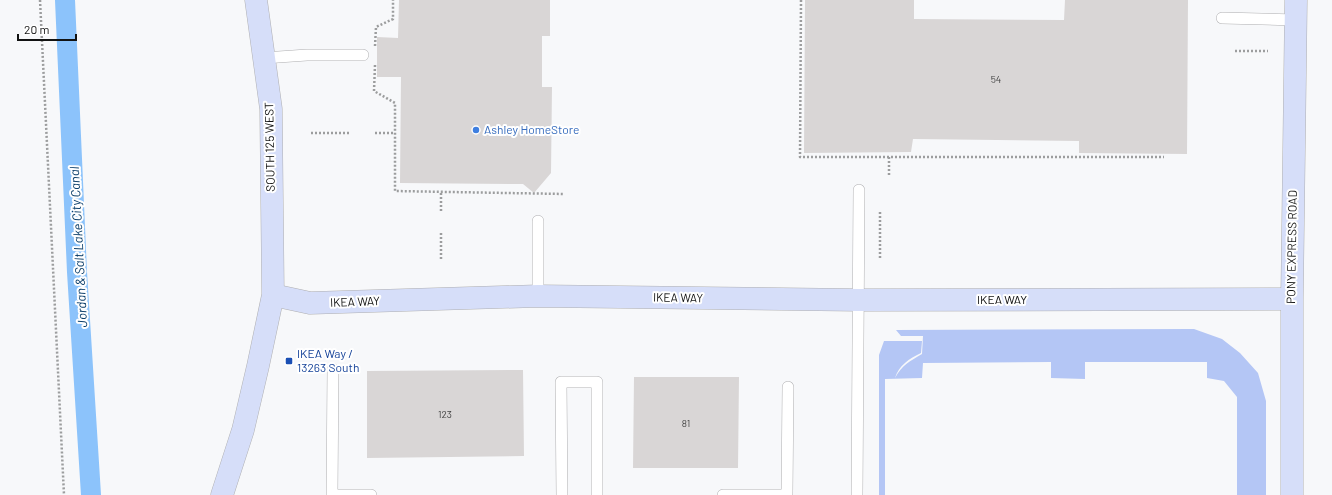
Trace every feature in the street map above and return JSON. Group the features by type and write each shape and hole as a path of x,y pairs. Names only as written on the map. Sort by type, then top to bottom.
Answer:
{"street":[{"name":"SOUTH 125 WEST","path":"256,0 271,109 273,295"},
{"name":"PONY EXPRESS ROAD","path":"1292,495 1292,299 1296,10"},
{"name":"IKEA WAY","path":"273,295 310,303 538,296 859,300 1292,299"},
{"path":"222,495 243,430 273,295"}],"lane":[{"path":"1222,18 1296,10"},
{"path":"264,58 307,55 363,55"},
{"path":"858,495 859,190"},
{"path":"538,221 538,296"},
{"path":"333,369 332,495 371,495"},
{"path":"562,495 561,382 597,382 597,495"},
{"path":"723,495 787,495 788,387"}],"path":[{"path":"40,0 64,495"},
{"path":"375,48 376,27 393,19 393,0"},
{"path":"801,0 800,157 1164,157"},
{"path":"1235,51 1268,51"},
{"path":"375,62 374,91 395,103 395,191 564,194"},
{"path":"311,133 350,133"},
{"path":"375,133 395,133"},
{"path":"889,157 889,177"},
{"path":"441,192 441,211"},
{"path":"880,212 880,259"},
{"path":"441,233 441,259"}],"shaded area":[{"path":"1194,329 1222,339 1240,353 1258,373 1266,401 1266,495 1237,495 1237,397 1224,381 1207,378 1207,362 1085,362 1085,379 1051,378 1051,362 923,363 922,378 885,379 885,495 879,495 879,355 884,341 922,341 921,353 905,363 899,369 895,378 903,367 922,354 923,336 901,336 896,330"}],"building":[{"name":"Ashley HomeStore","path":"399,0 550,0 550,36 542,36 542,87 552,87 551,173 534,193 523,184 400,183 401,77 377,77 377,37 398,38"},
{"path":"805,0 914,0 914,19 1064,20 1065,0 1188,0 1187,154 1079,153 1079,141 913,139 911,152 804,153"},
{"path":"523,370 524,456 367,458 367,371"},
{"path":"634,377 739,377 738,468 633,468"}],"waterway":[{"name":"Jordan & Salt Lake City Canal","path":"65,0 77,272 91,495"}],"place":[{"name":"Ashley HomeStore","path":"476,130"},
{"name":"IKEA Way / 13263 South","path":"289,361"}]}
